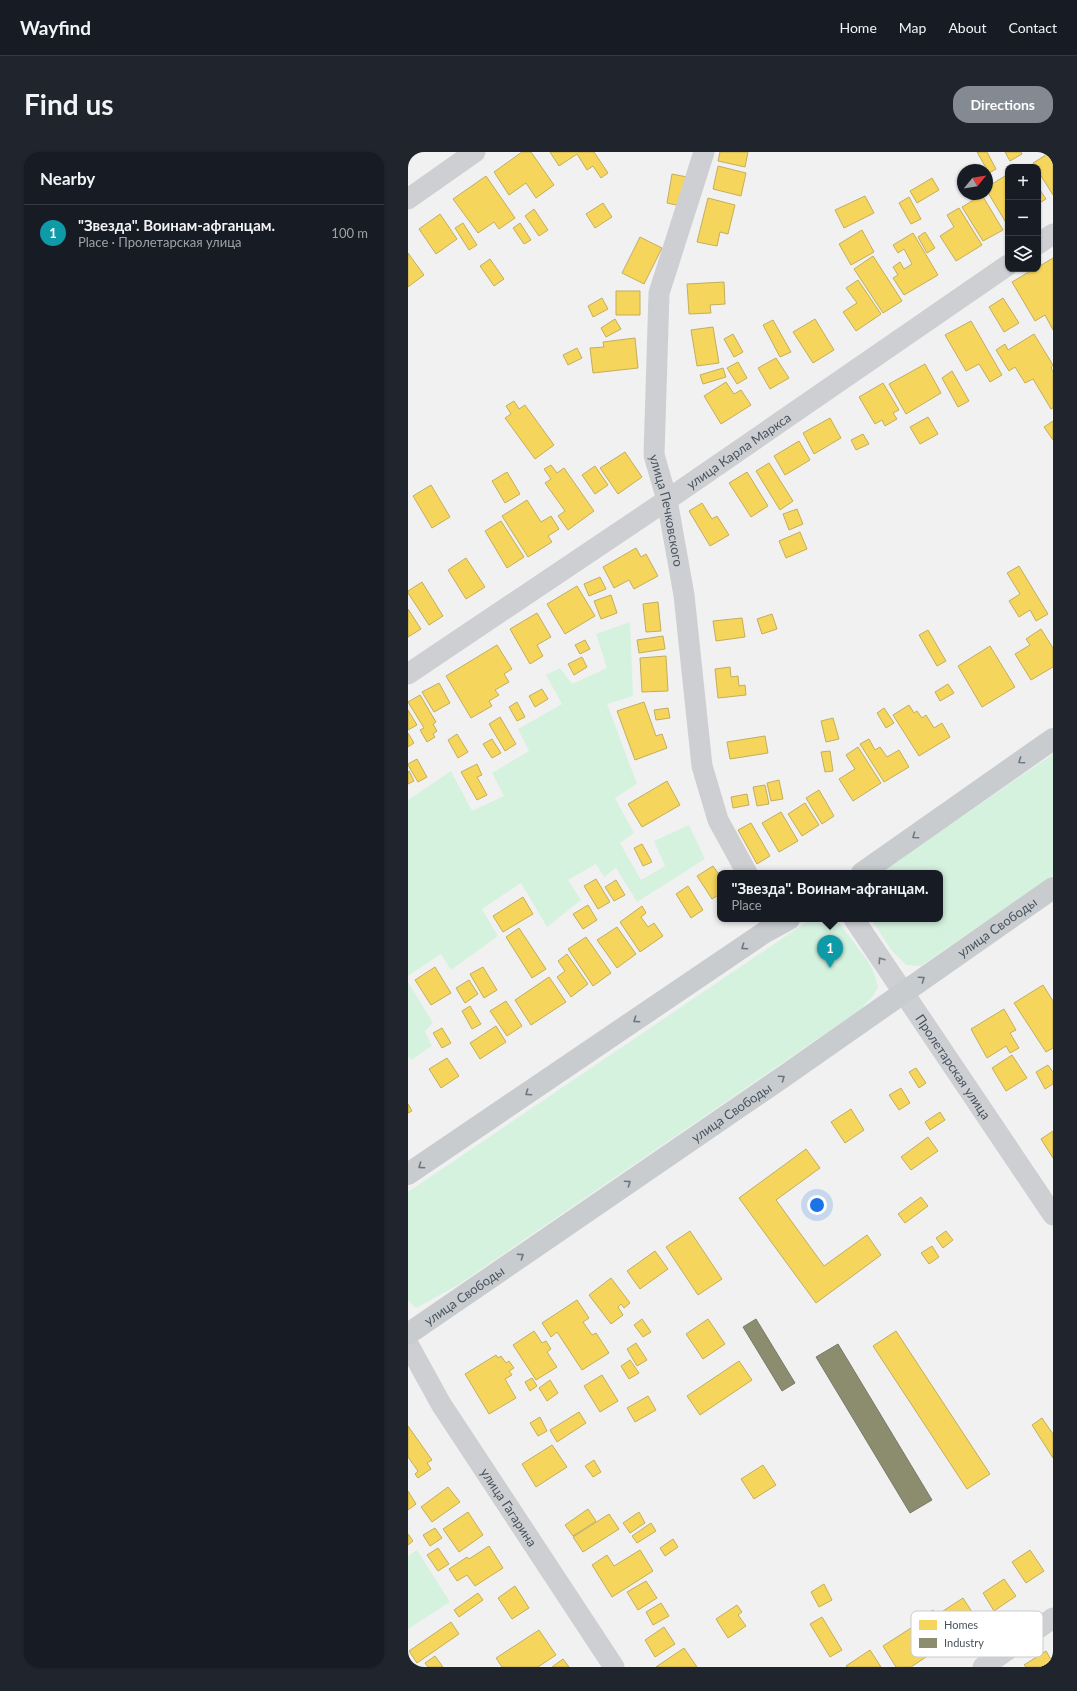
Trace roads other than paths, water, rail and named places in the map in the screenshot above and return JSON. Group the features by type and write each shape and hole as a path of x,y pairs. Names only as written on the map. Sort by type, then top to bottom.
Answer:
{"main road":[{"path":"866,870 1053,739"},
{"name":"улица Свободы","path":"408,1334 763,1090 1053,888"},
{"path":"408,1174 765,926 779,922"}],"street":[{"path":"408,199 475,152"},
{"name":"улица Печковского","path":"704,152 659,294 654,455 667,500 684,595 702,766 718,820 745,870"},
{"path":"1041,242 1053,234"},
{"name":"улица Карла Маркса","path":"408,674 667,500 1005,267"},
{"name":"Пролетарская улица","path":"856,922 1053,1215"},
{"name":"улица Гагарина","path":"408,1344 441,1404 614,1667"},
{"path":"1043,1625 1053,1618"},
{"path":"984,1667 998,1657"}],"place":[{"name":"\"Звезда\". Воинам-афганцам.","path":"830,968"}]}
